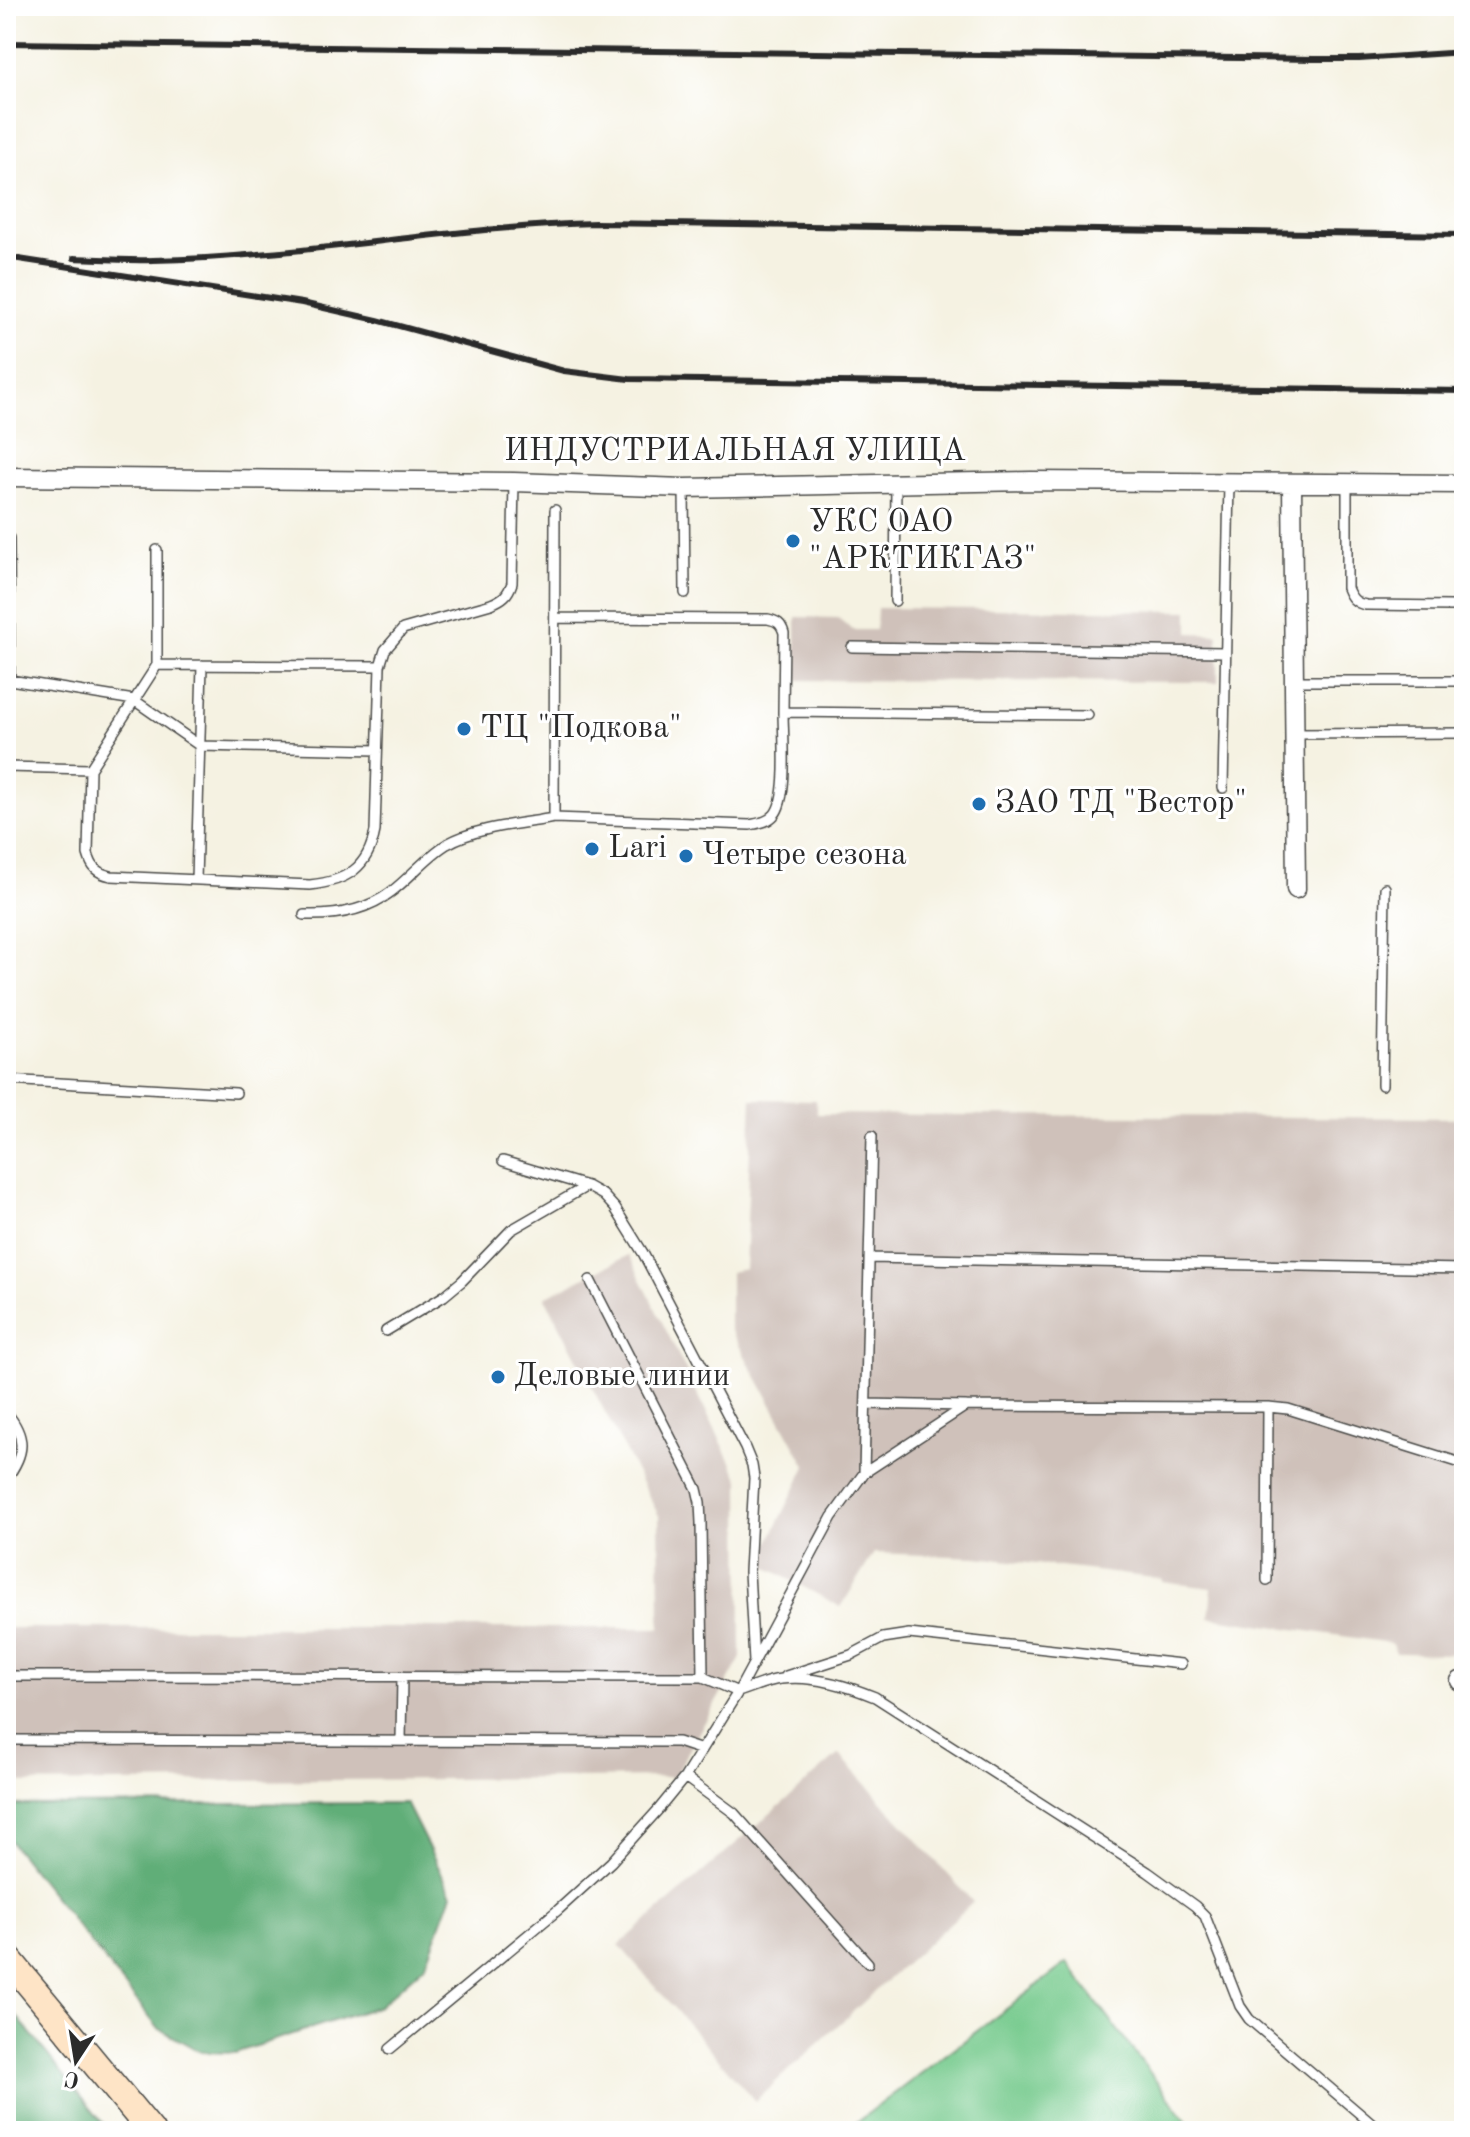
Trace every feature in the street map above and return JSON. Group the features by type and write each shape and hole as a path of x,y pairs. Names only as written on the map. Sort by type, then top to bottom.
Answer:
{"street":[{"name":"ИНДУСТРИАЛЬНАЯ УЛИЦА","path":"6,477 514,482 684,488 1031,481 1464,484"},
{"path":"1292,483 1296,889"},
{"path":"6,1956 151,2131"}],"lane":[{"path":"157,550 157,665 90,769 88,854 91,864 99,873 111,876 310,885 328,883 346,876 364,862 372,847 380,666 385,650 403,629 491,604 509,593 512,583 514,482"},
{"path":"1223,788 1229,482"},
{"path":"1347,483 1347,588 1351,597 1366,605 1451,606"},
{"path":"895,601 896,484"},
{"path":"684,488 685,593"},
{"path":"554,818 555,510"},
{"path":"9,538 8,680 134,700 200,746 377,750"},
{"path":"304,915 340,914 377,900 391,892 431,855 449,843 504,827 554,818 750,825 776,814 783,797 784,633 781,625 768,619 555,618"},
{"path":"852,647 1225,652"},
{"path":"157,665 380,666"},
{"path":"196,880 202,665"},
{"path":"1294,681 1464,681"},
{"path":"783,712 1088,715"},
{"path":"1295,734 1464,733"},
{"path":"6,767 90,769"},
{"path":"1382,1085 1385,888"},
{"path":"6,1080 236,1093"},
{"path":"864,1473 872,1136"},
{"path":"503,1161 587,1186 603,1195 615,1208 643,1253 745,1448 754,1478 749,1572 754,1663"},
{"path":"386,1331 444,1296 511,1230 587,1186"},
{"path":"869,1258 1464,1269"},
{"path":"590,1280 697,1489 701,1523 703,1677"},
{"path":"866,1404 1268,1407 1300,1412 1464,1464"},
{"path":"390,2049 558,1910 611,1862 658,1810 685,1777 738,1692 832,1517 864,1473 966,1406"},
{"path":"1267,1580 1268,1407"},
{"path":"6,1412 16,1424 21,1444 18,1463 6,1479"},
{"path":"6,1676 703,1677 738,1692 851,1655 883,1638 909,1634 1181,1664"},
{"path":"401,1741 402,1676"},
{"path":"779,1679 823,1681 875,1697 1148,1872 1195,1906 1205,1916 1240,2006 1249,2019 1380,2131"},
{"path":"6,1740 678,1742 702,1750"},
{"path":"685,1777 734,1813 868,1963"}],"shaded area":[{"path":"877,608 1189,611 1189,633 1218,634 1218,682 796,680 796,617 838,618 853,630 876,630"},
{"path":"752,1099 816,1100 817,1114 1464,1118 1464,1654 1396,1653 1391,1643 1209,1617 1212,1588 1162,1582 1162,1579 977,1557 874,1553 841,1607 759,1563 806,1466 730,1329 730,1272 745,1269"},
{"path":"629,1255 740,1480 741,1658 674,1777 6,1783 6,1628 660,1628 659,1516 545,1297"},
{"path":"839,1754 973,1902 755,2101 619,1945"}],"green space":[{"path":"406,1803 452,1894 426,1964 379,2006 235,2053 201,2052 158,2028 6,1836 6,1805"},
{"path":"1067,1963 1194,2131 845,2131"},
{"path":"6,2003 109,2131 6,2131"}],"railway":[{"path":"6,43 1314,59 1464,52"},
{"path":"74,258 208,258 485,230 596,223 1464,235"},
{"path":"6,257 302,303 564,371 629,379 1464,391"}],"place":[{"name":"УКС ОАО \"АРКТИКГАЗ\"","path":"793,541"},
{"name":"ТЦ \"Подкова\"","path":"464,729"},
{"name":"ЗАО ТД \"Вестор\"","path":"979,804"},
{"name":"Lari","path":"592,849"},
{"name":"Четыре сезона","path":"686,856"},
{"name":"Деловые линии","path":"498,1377"}]}
